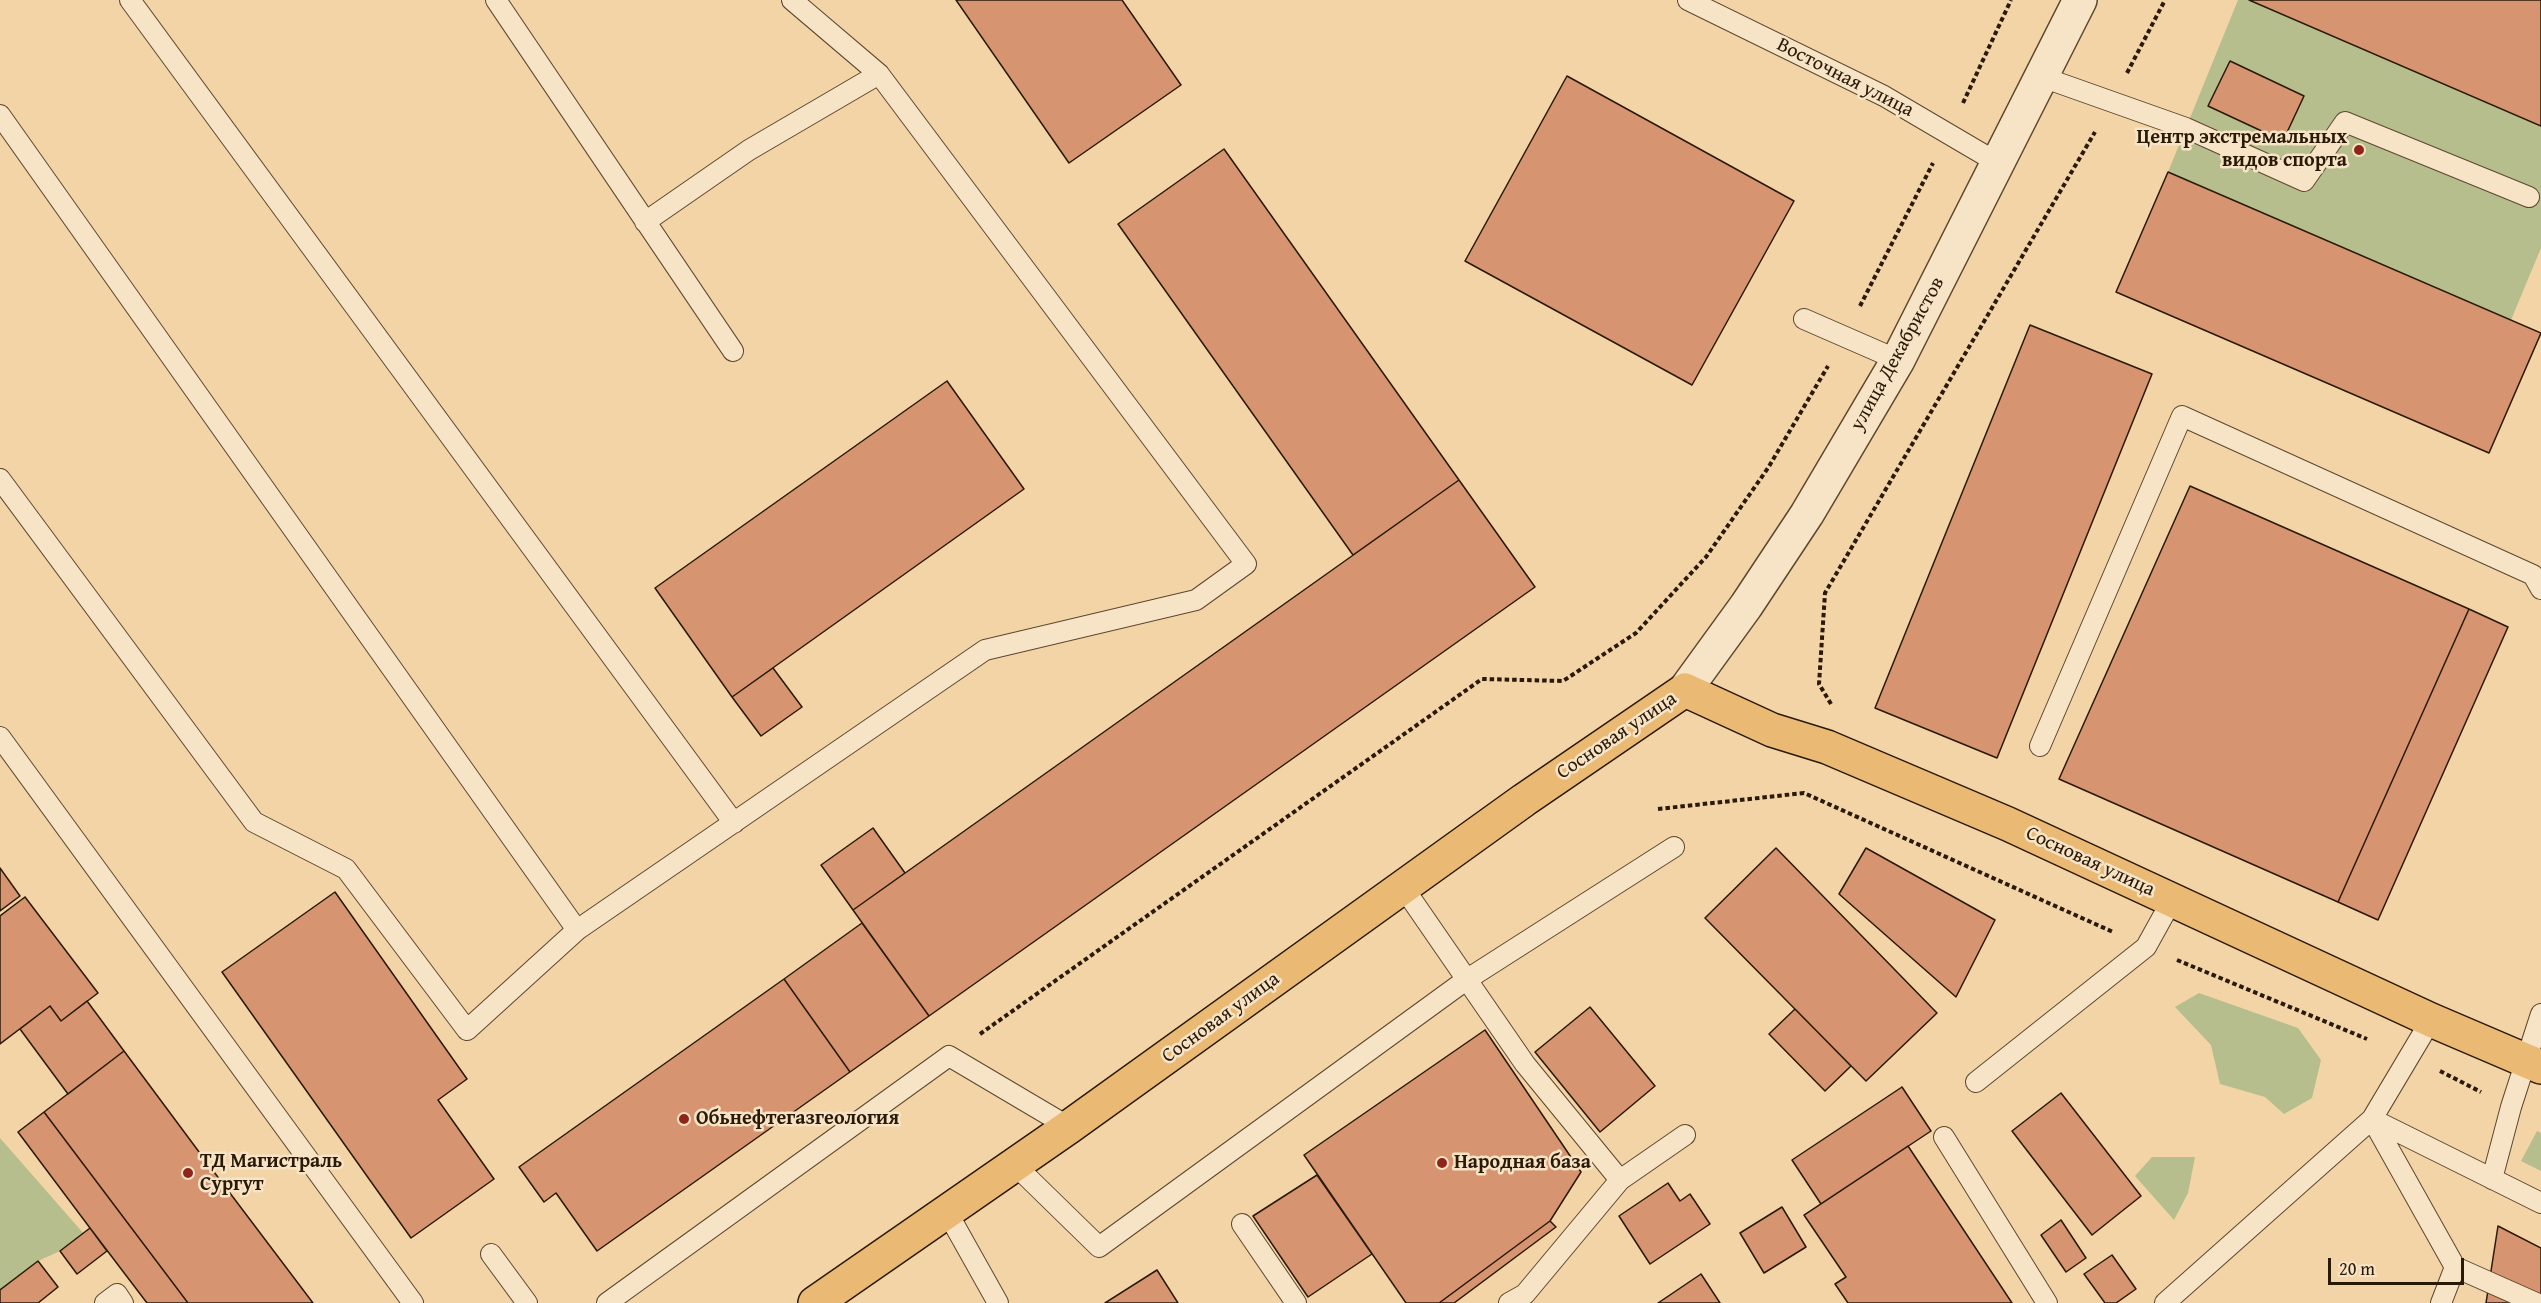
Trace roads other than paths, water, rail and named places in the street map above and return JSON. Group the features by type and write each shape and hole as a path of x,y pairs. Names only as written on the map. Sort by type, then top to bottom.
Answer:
{"main road":[{"name":"Сосновая улица","path":"815,1303 1069,1127 1610,740 1685,690 1772,730 1827,747 2008,824 2431,1020 2533,1064"}],"street":[{"name":"улица Декабристов","path":"1685,690 1746,606 1807,514 1898,360 2080,0"}],"lane":[{"path":"130,0 734,823"},
{"path":"496,0 733,351"},
{"path":"0,479 254,822 346,869 467,1030 577,930 985,650 1196,600 1246,564 879,74 792,0"},
{"name":"Восточная улица","path":"1688,0 1884,96 1998,163"},
{"path":"645,222 749,150 879,74"},
{"path":"2042,77 2186,128 2304,181 2345,122 2529,197"},
{"path":"0,115 577,930"},
{"path":"1804,319 1898,360"},
{"path":"2040,746 2182,416 2538,576"},
{"path":"0,737 412,1303"},
{"path":"1015,1165 1100,1247 1466,980 1674,848"},
{"path":"1403,887 1525,1064 1620,1180"},
{"path":"1976,1082 2146,947 2172,900"},
{"path":"2492,1179 2533,1064 2541,1014"},
{"path":"2165,1303 2372,1119 2431,1020"},
{"path":"607,1303 949,1056 1069,1127"},
{"path":"2372,1119 2541,1203"},
{"path":"2372,1119 2455,1267 2536,1303"},
{"path":"1509,1303 1525,1294 1620,1180 1685,1135"},
{"path":"1944,1137 2047,1303"},
{"path":"947,1212 998,1303"},
{"path":"1242,1224 1296,1303"},
{"path":"491,1254 527,1303"},
{"path":"2441,1303 2455,1267"},
{"path":"105,1303 117,1294 123,1303"}],"place":[{"name":"Центр экстремальных видов спорта","path":"2359,150"},
{"name":"Обьнефтегазгеология","path":"684,1119"},
{"name":"Народная база","path":"1442,1163"},
{"name":"ТД Магистраль Сургут","path":"188,1173"}]}
